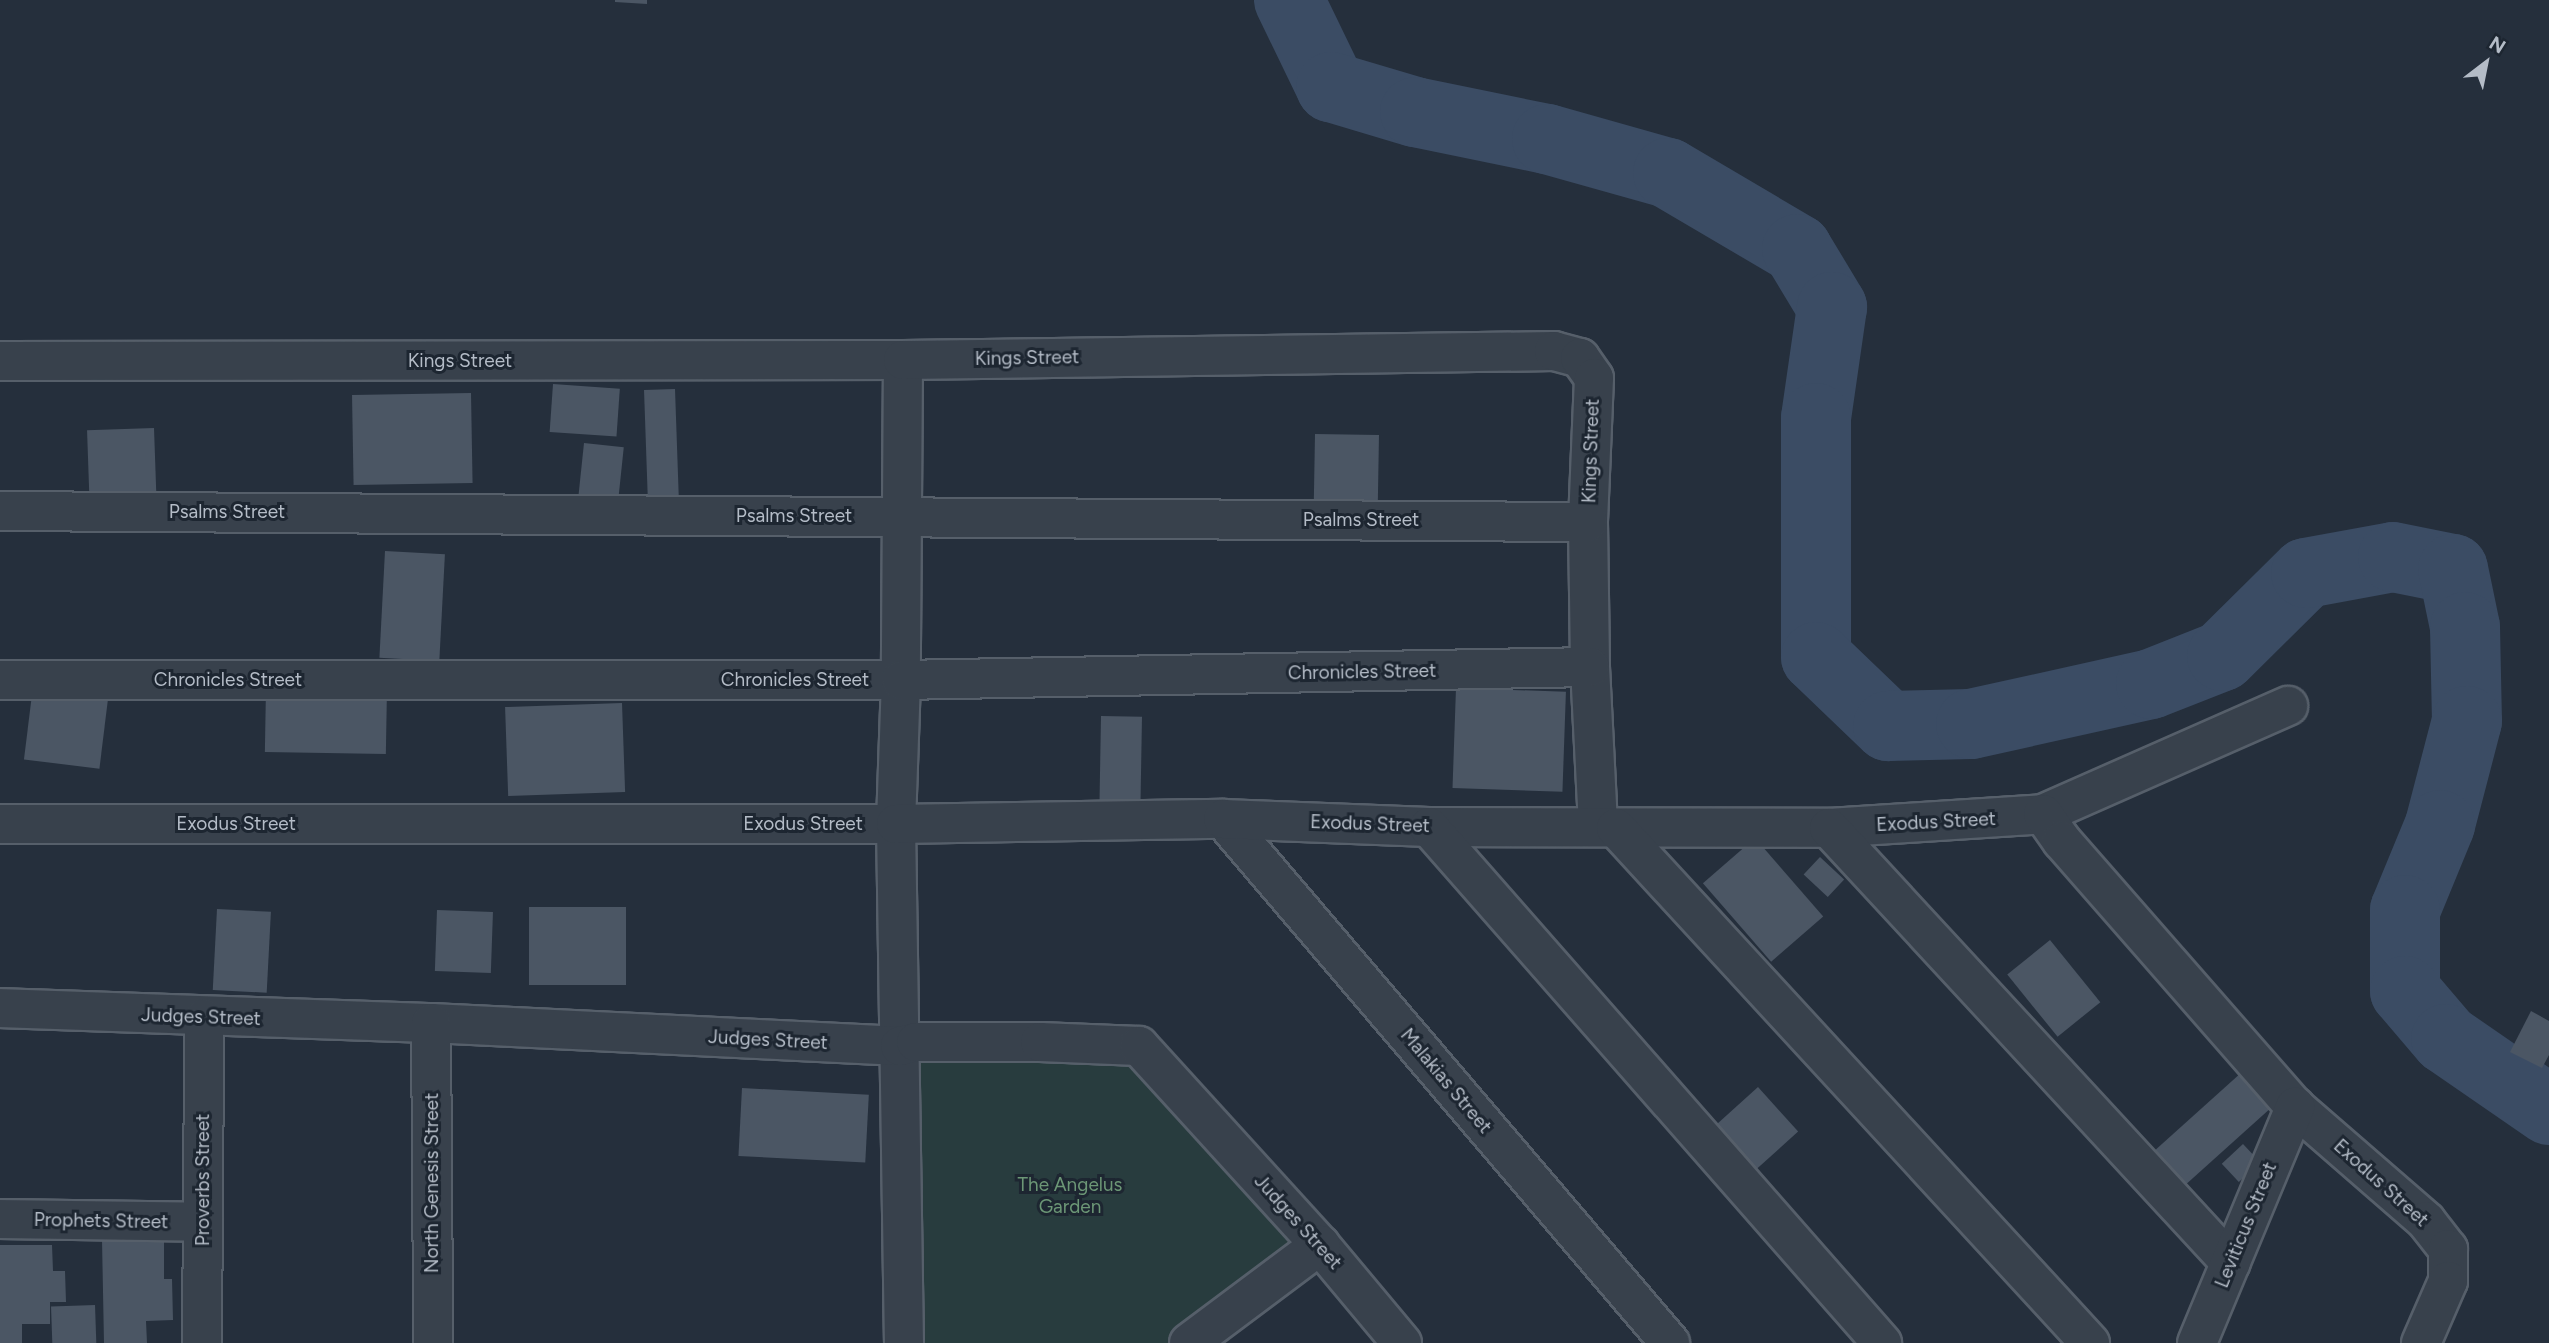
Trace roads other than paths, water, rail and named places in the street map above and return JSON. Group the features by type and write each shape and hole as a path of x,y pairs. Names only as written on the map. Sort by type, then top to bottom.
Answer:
{"street":[{"name":"Kings Street","path":"0,361 903,360 1553,351 1580,358 1594,378 1588,522 1590,667 1607,827"},
{"path":"903,360 901,680 896,824 904,1343"},
{"name":"Psalms Street","path":"0,510 1588,522"},
{"name":"Chronicles Street","path":"0,680 901,680 1590,667"},
{"path":"2043,814 2288,706"},
{"name":"Exodus Street","path":"0,824 896,824 1223,818 1429,827 1829,828 2043,814 2062,841 2295,1107 2426,1221 2448,1249 2448,1281 2421,1343"},
{"name":"Malakias Street","path":"1223,818 1670,1343"},
{"path":"1429,827 1881,1343"},
{"path":"1607,827 2090,1343"},
{"path":"1829,828 2231,1263"},
{"name":"Judges Street","path":"0,1008 204,1018 431,1023 900,1046 916,1042 1139,1046 1320,1245 1402,1343"},
{"name":"Proverbs Street","path":"202,1343 204,1018"},
{"name":"North Genesis Street","path":"431,1023 432,1343"},
{"name":"Leviticus Street","path":"2197,1343 2295,1107"},
{"name":"Prophets Street","path":"0,1219 203,1222"},
{"path":"1189,1343 1320,1245"}],"waterway":[{"path":"1289,0 1331,87 1415,112 1547,139 1668,173 1797,249 1832,307 1816,418 1816,657 1888,726 1971,724 2151,684 2222,656 2306,573 2393,557 2453,569 2465,627 2467,721 2440,825 2405,910 2405,991 2446,1039 2549,1110"}],"park label":[{"name":"The Angelus Garden","path":"1070,1196"}]}
